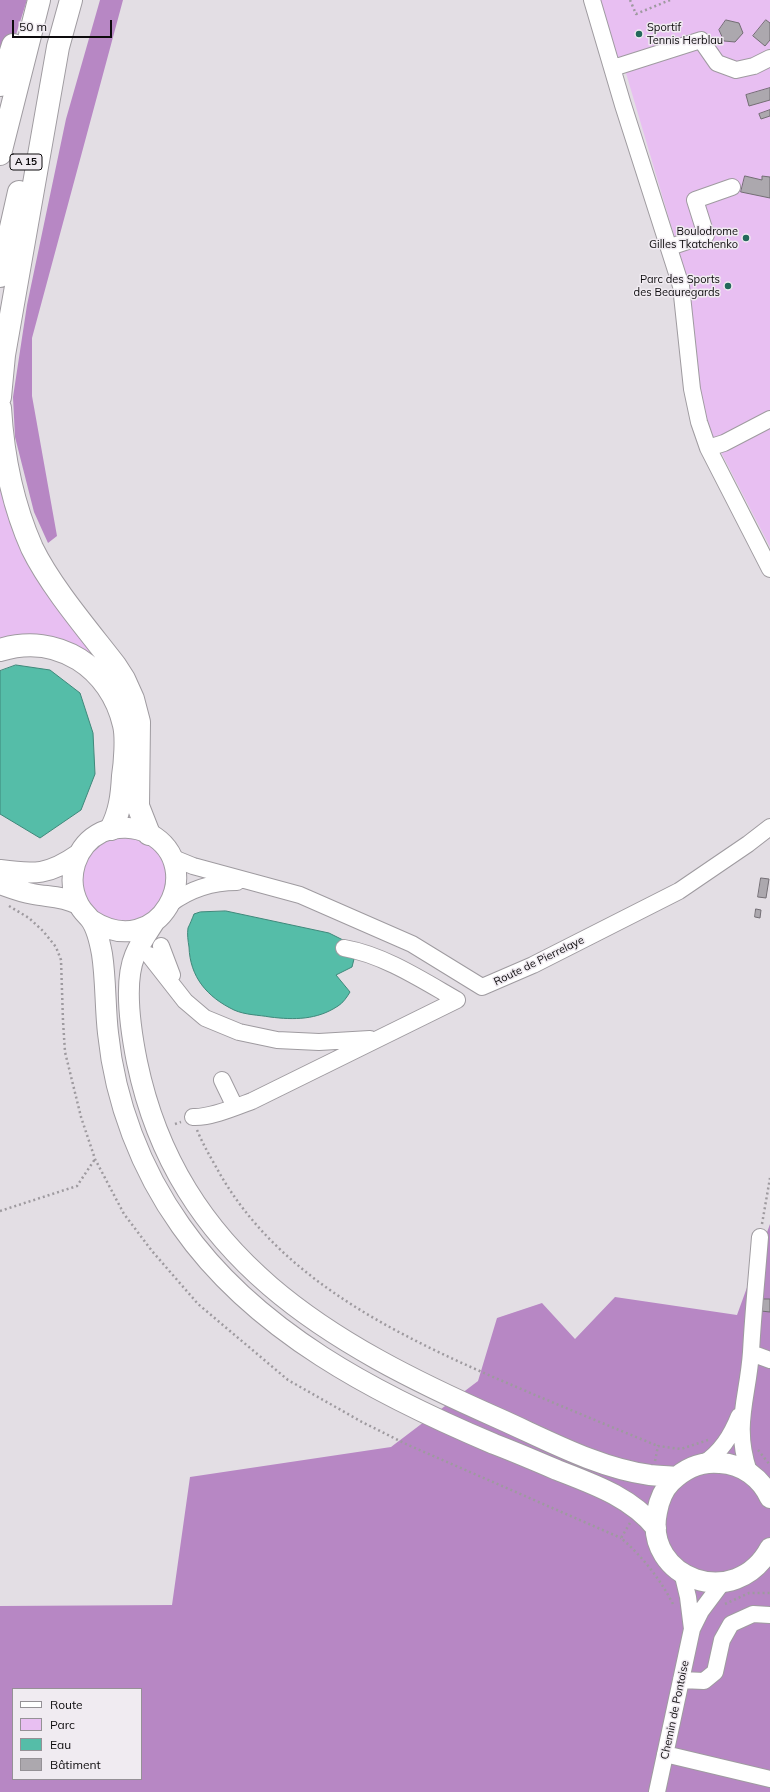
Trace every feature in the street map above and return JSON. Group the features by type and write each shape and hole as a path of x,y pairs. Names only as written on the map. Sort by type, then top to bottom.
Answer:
{"highway":[{"path":"0,85 27,0"},
{"name":"A 15","path":"0,154 38,0"},
{"name":"A 15","path":"0,276 25,165 71,0"},
{"path":"0,397 4,355 57,50"},
{"path":"0,408 2,437 9,480 15,504 33,549 45,571 115,665 133,699 139,722 138,806 149,834"},
{"path":"0,650 35,645 69,652 88,665 105,682 116,702 125,726 121,804 111,829"}],"main road":[{"path":"78,904 73,889 72,874 76,859 90,840 100,833 111,829 124,827 137,829 149,834 162,844 171,857 175,869 176,881 170,904 144,937 134,956 130,980 132,1032 141,1081 158,1132 181,1181 209,1223 243,1263 262,1281 305,1315 370,1357 414,1380 594,1460 635,1472 676,1477"},
{"path":"0,870 37,873 48,871 57,868 79,854"},
{"path":"0,884 33,894 66,898 78,904 92,920 100,926 113,931 126,932 140,930 156,921"},
{"path":"92,920 102,951 107,1031 111,1058 126,1116 142,1159 167,1205 181,1227 214,1268 252,1304 274,1322 340,1367 408,1404 454,1426 606,1490 638,1509 656,1528"},
{"path":"770,1498 763,1486 749,1472 731,1464 712,1462 684,1471 676,1477 668,1485 660,1500 656,1517 658,1541 664,1553 672,1564 682,1572 701,1581 722,1582 742,1577 764,1563 770,1548"}],"street":[{"path":"592,0 681,286 692,389 699,422 708,448 770,568"},
{"path":"613,68 702,40 717,63 736,70 754,66 770,58"},
{"path":"670,247 706,235 695,200 732,187"},
{"path":"708,448 724,442 770,419"},
{"name":"Route de Pierrelaye","path":"171,857 193,866 300,895 412,944 482,987 533,965 679,891 748,844 770,827"},
{"name":"Route de Pierrelaye","path":"170,904 179,897 208,884 254,882"},
{"path":"193,1117 235,1107 266,1095 457,1000 404,970 354,950 344,948"},
{"path":"155,950 167,967 185,1001 205,1018 239,1032 277,1040 319,1042 377,1039"},
{"path":"222,1080 235,1107"},
{"path":"749,1472 742,1447 742,1411 751,1353 751,1332 760,1237"},
{"path":"751,1353 770,1360"},
{"path":"703,1464 722,1448 732,1433 742,1411"},
{"name":"Chemin de Pontoise","path":"682,1572 688,1597 692,1629"},
{"name":"Chemin de Pontoise","path":"658,1792 692,1629 704,1607 722,1582"},
{"path":"681,1680 704,1681 715,1672 722,1640 731,1624 753,1614 770,1615"},
{"path":"665,1754 770,1779"}],"path":[{"path":"630,0 636,14 670,0"},
{"path":"193,1117 201,1140 220,1175 246,1214 285,1255 315,1280 365,1313 452,1358 539,1397 658,1446"},
{"path":"0,1211 77,1186 95,1159"},
{"path":"760,1237 770,1178"}],"green space":[{"name":"Parc des Sports des Beauregards","path":"592,0 770,0 770,547 712,435 701,406 683,266 623,63 613,68"},
{"path":"0,483 110,675 0,640"},
{"path":"136,835 158,851 162,857 166,874 164,892 157,905 147,914 134,919 121,921 107,918 95,910 84,893 82,875 85,858 101,840"}],"shaded area":[{"path":"0,0 27,0 0,85"},
{"path":"100,0 123,0 32,338 32,396 57,536 48,543 34,512 15,437 13,397 27,305 66,119"},
{"path":"770,1224 770,1792 0,1792 0,1606 172,1605 190,1477 391,1447 478,1381 497,1318 542,1303 575,1339 615,1297 737,1315"}],"water":[{"path":"16,665 50,670 80,693 93,733 95,774 81,810 40,838 0,814 0,671"},
{"path":"226,911 329,933 345,941 355,955 352,967 336,975 350,992 346,998 342,1003 330,1011 297,1019 252,1015 234,1010 224,1005 208,992 197,977 190,958 188,928 194,914 200,912"}],"building":[{"path":"726,20 739,23 743,33 735,42 724,41 719,30"},
{"path":"766,20 770,23 770,40 765,46 753,36"},
{"path":"770,88 770,100 749,106 746,95"},
{"path":"770,110 770,116 761,119 759,114"},
{"path":"745,176 762,180 762,176 770,177 770,198 741,192"},
{"path":"761,878 769,879 766,898 758,897"},
{"path":"756,909 761,910 760,918 755,917"},
{"path":"761,1299 770,1299 770,1312 761,1311"}],"place":[{"name":"Sportif Tennis Herblau","path":"639,34"},
{"name":"Boulodrome Gilles Tkatchenko","path":"746,238"},
{"name":"Parc des Sports des Beauregards","path":"728,286"}]}
